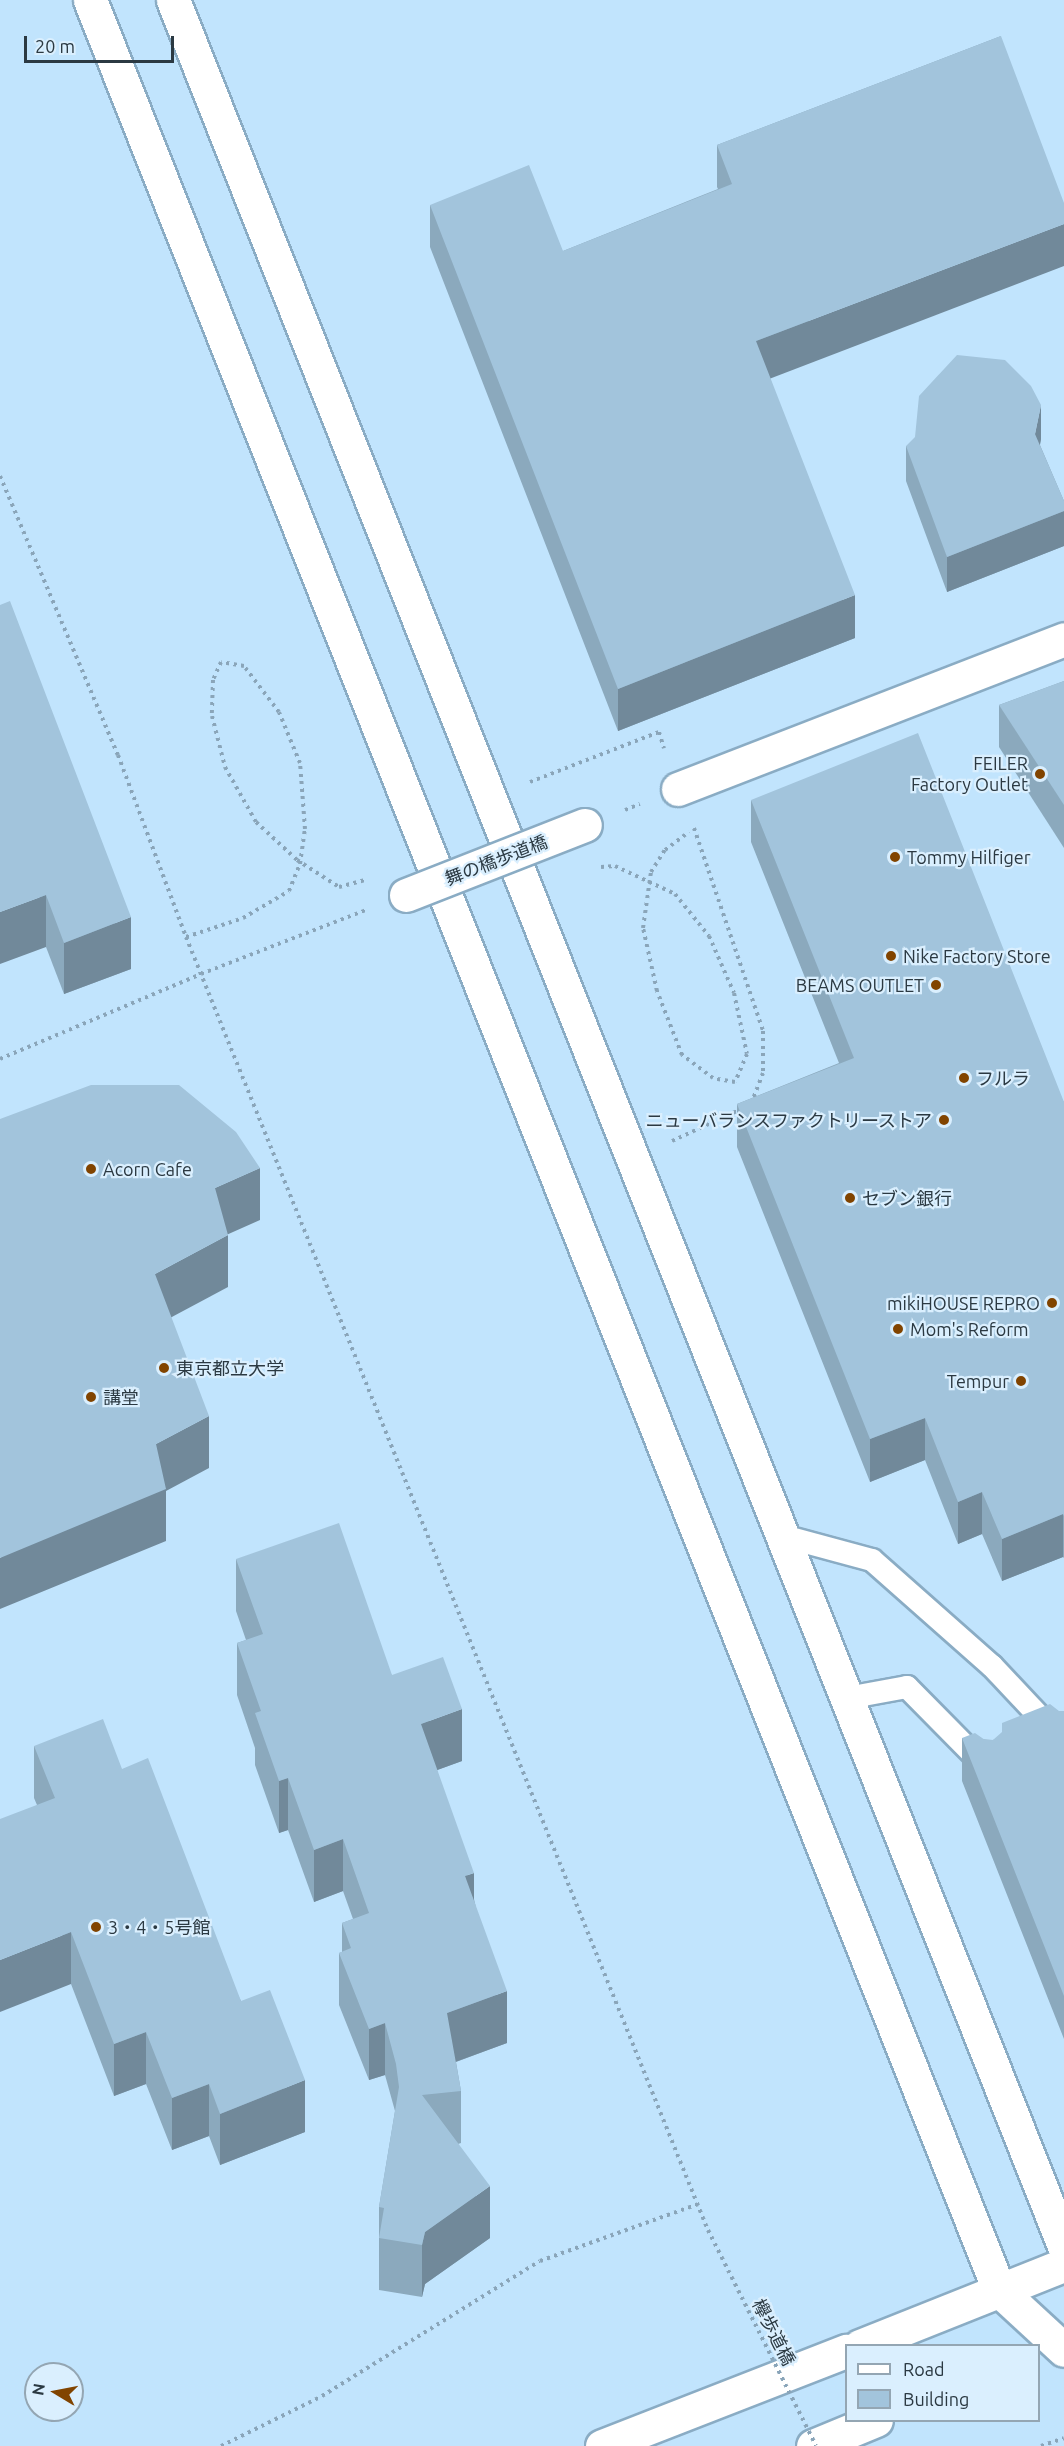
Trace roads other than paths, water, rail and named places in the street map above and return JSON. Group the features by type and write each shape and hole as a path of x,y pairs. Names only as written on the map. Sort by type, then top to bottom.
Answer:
{"street":[{"path":"90,0 999,2290 1064,2349 1040,2358"},
{"path":"173,0 1064,2246"},
{"path":"678,789 1064,639"},
{"name":"舞の橋歩道橋","path":"406,895 573,830"},
{"path":"865,2344 1064,2265"},
{"path":"602,2446 845,2351"},
{"path":"815,2446 874,2422"}],"lane":[{"path":"783,1536 872,1560 992,1666 1063,1741"},
{"path":"846,1698 907,1687 989,1770"}],"place":[{"name":"FEILER Factory Outlet","path":"1040,774"},
{"name":"Tommy Hilfiger","path":"895,857"},
{"name":"Nike Factory Store","path":"891,956"},
{"name":"BEAMS OUTLET","path":"936,985"},
{"name":"フルラ","path":"964,1078"},
{"name":"ニューバランスファクトリーストア","path":"944,1120"},
{"name":"Acorn Cafe","path":"91,1169"},
{"name":"セブン銀行","path":"850,1198"},
{"name":"mikiHOUSE REPRO","path":"1052,1303"},
{"name":"Mom's Reform","path":"898,1329"},
{"name":"東京都立大学","path":"164,1368"},
{"name":"Tempur","path":"1021,1381"},
{"name":"講堂","path":"91,1397"},
{"name":"3・4・5号館","path":"96,1927"}]}
